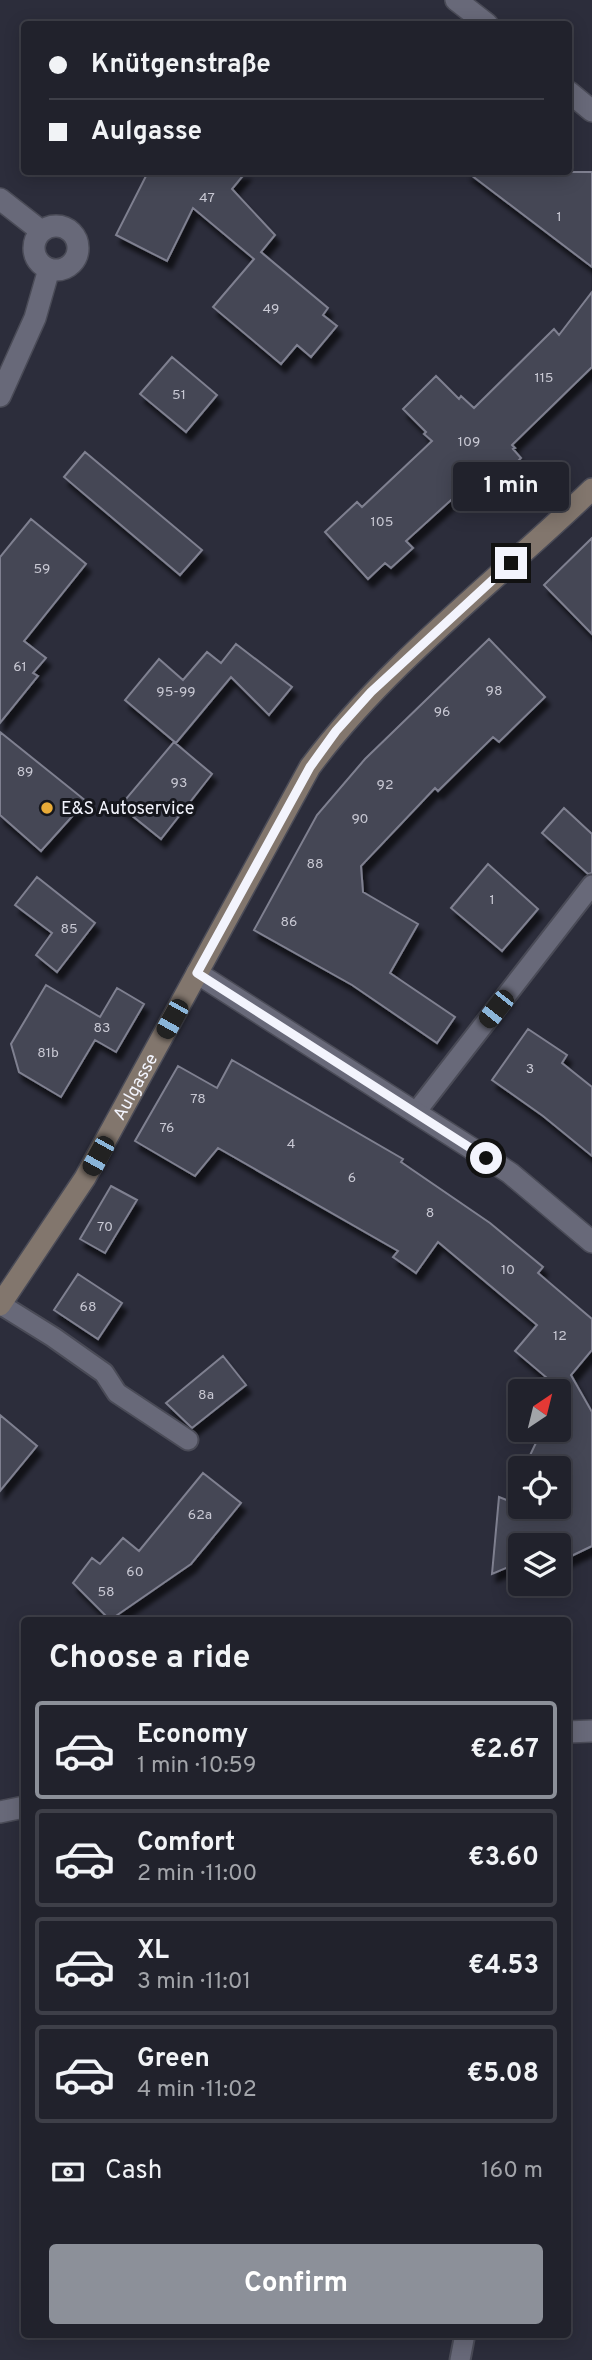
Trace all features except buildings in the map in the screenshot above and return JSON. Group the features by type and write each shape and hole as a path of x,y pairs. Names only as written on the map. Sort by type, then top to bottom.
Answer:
{"main road":[{"name":"Aulgasse","path":"0,1304 85,1178 310,767 336,731 371,692 592,489"}],"street":[{"path":"456,0 483,21"},
{"path":"572,94 592,111"},
{"path":"0,200 41,231"},
{"path":"55,225 69,230 78,243 71,264 57,270 43,266 35,255 34,242 41,231 55,225"},
{"path":"0,396 35,318 49,269"},
{"path":"197,973 510,1173 592,1242"},
{"path":"571,1732 592,1731"},
{"path":"0,1812 21,1808"}],"lane":[{"path":"416,1112 592,885"},
{"path":"0,1304 104,1373 117,1393 188,1440"},
{"path":"460,2360 465,2338"}],"place":[{"name":"E&S Autoservice","path":"47,808"}],"route":[{"path":"486,1158 197,973 310,767 336,731 371,692 511,563"}]}
